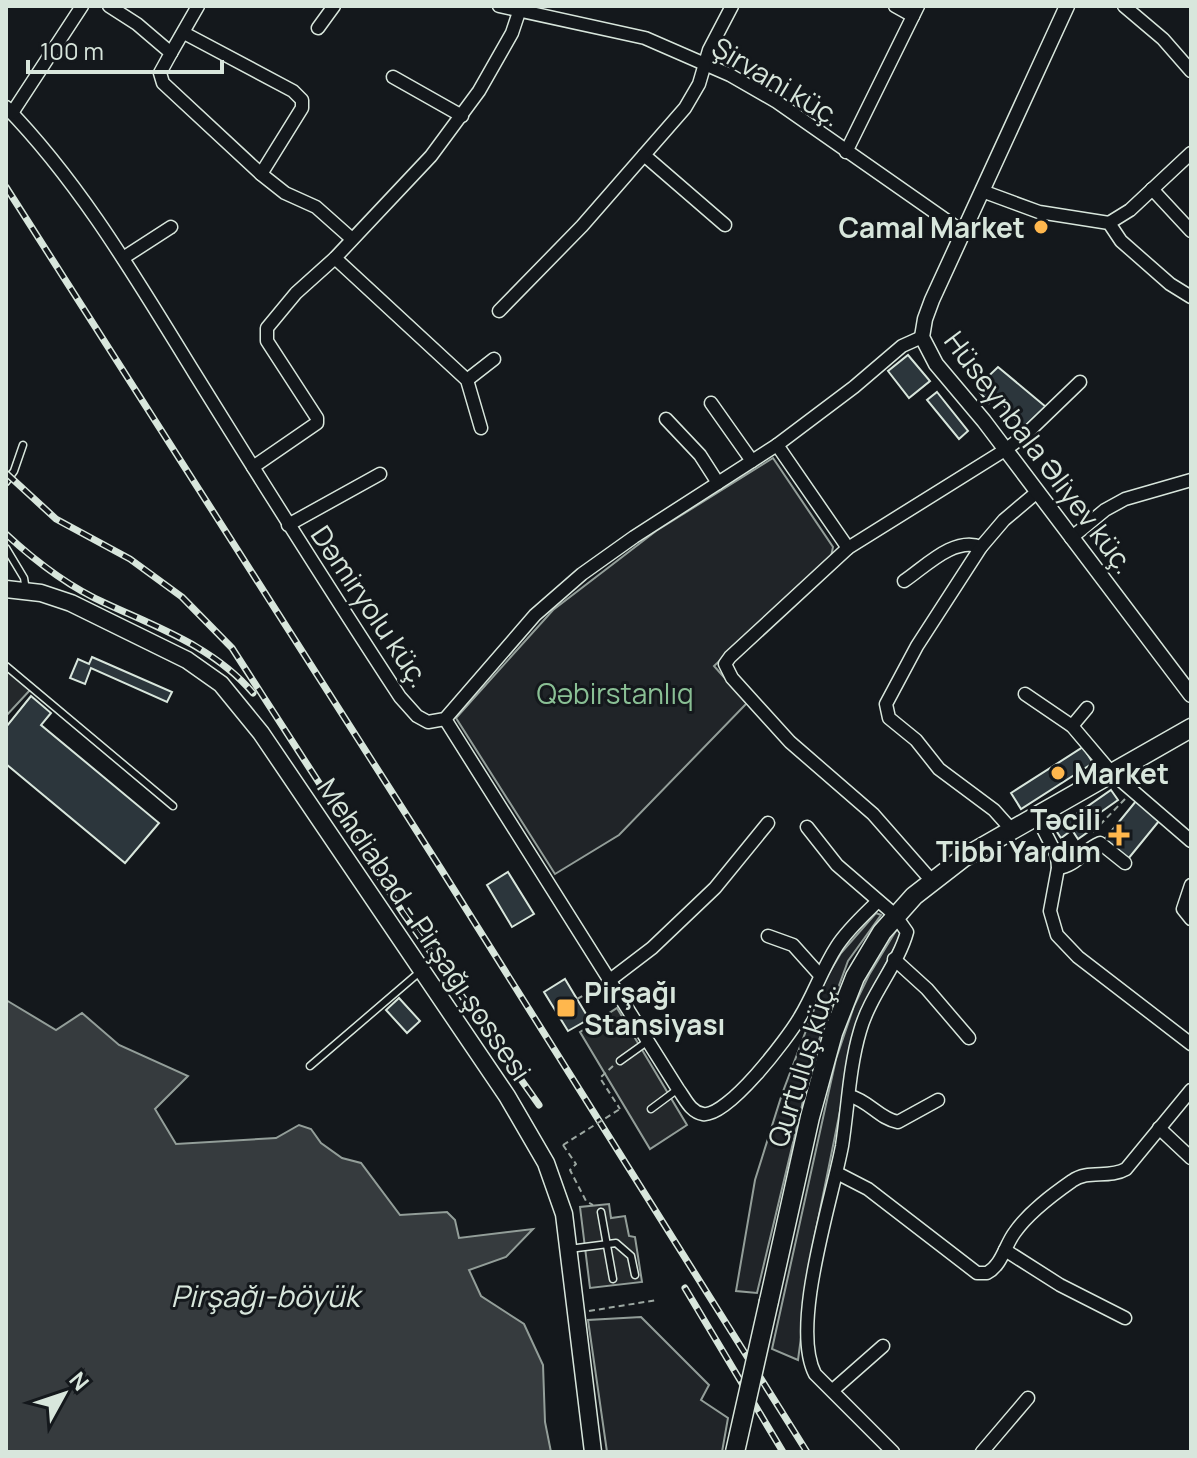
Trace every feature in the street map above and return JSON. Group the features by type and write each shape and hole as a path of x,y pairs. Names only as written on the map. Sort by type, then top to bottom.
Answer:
{"main road":[{"name":"Mehdiabad - Pirşağı şossesi","path":"6,589 26,590 71,603 187,660 221,684 261,733 507,1096 546,1163 559,1197 569,1249 593,1452"},
{"name":"Qurtuluş küç.","path":"735,1452 810,1117 833,1033 863,961 895,915 931,880 1011,829 1191,728"}],"street":[{"path":"9,110 82,6"},
{"path":"109,6 137,24 171,53"},
{"path":"198,6 160,73 163,83 261,174 285,193 316,207 352,239"},
{"path":"318,28 334,6"},
{"name":"Şirvani küç.","path":"499,6 645,38 705,64 777,102 963,232"},
{"path":"499,311 582,226 685,108 699,84 718,30 732,6"},
{"path":"846,152 916,11 895,6"},
{"name":"Hüseynbala Əliyev küç.","path":"1067,6 928,309 922,337 936,364 1191,695"},
{"path":"1124,6 1163,39 1191,71"},
{"path":"253,467 317,423 317,418 265,335 267,328 296,293 335,258 431,156 462,116 512,33 519,12"},
{"path":"184,33 293,91 302,100 302,108 261,174"},
{"path":"393,77 462,116"},
{"name":"Dəmiryolu küç.","path":"9,110 85,202 400,697 417,716 428,722 445,719 554,596 634,537 777,445 902,346 922,337"},
{"path":"982,191 1039,212 1109,223 1130,210 1191,153"},
{"path":"644,155 725,225"},
{"path":"1152,189 1191,231"},
{"path":"1109,223 1121,241 1170,284 1191,297"},
{"path":"123,258 171,227"},
{"path":"335,258 467,380 481,428"},
{"path":"467,380 494,359"},
{"path":"931,880 873,814 790,742 732,678 725,664 848,548 1005,450 1080,382"},
{"path":"711,403 752,461"},
{"path":"666,419 700,455 718,483"},
{"path":"777,445 848,548"},
{"path":"288,525 380,474"},
{"path":"1071,538 1105,510 1125,499 1191,480"},
{"path":"1011,829 994,810 939,769 916,740 886,712 886,704 917,646 981,547 1004,520 1036,493"},
{"path":"904,581 959,545 972,543 981,547"},
{"path":"1025,694 1072,726 1131,792 1191,841"},
{"path":"1072,726 1087,708"},
{"path":"445,719 678,1089 692,1110 700,1114 715,1111 734,1098 794,1026 819,974 838,945 878,901"},
{"path":"1036,815 1057,856 1058,868 1050,911 1057,935 1078,957 1191,1044"},
{"path":"610,980 652,948 715,888 768,823"},
{"path":"807,827 837,865 895,915 907,932 870,1003 860,1032 837,1173 822,1226 806,1335 808,1360 815,1374 893,1452"},
{"path":"1058,868 1074,863 1100,843 1125,863"},
{"path":"1191,885 1183,909 1191,919"},
{"path":"768,936 793,945 819,974"},
{"path":"894,959 927,989 969,1038"},
{"path":"837,1173 868,1189 977,1273 987,1273 993,1270 1023,1222 1071,1181 1086,1175 1118,1174 1126,1169 1191,1090"},
{"path":"850,1096 863,1099 890,1121 898,1122 938,1100"},
{"path":"1159,1128 1191,1158"},
{"path":"1005,1250 1060,1285 1125,1318"},
{"path":"833,1390 883,1346"},
{"path":"982,1452 1028,1398"}],"lane":[{"path":"6,482 14,471 23,445"},
{"path":"6,548 24,578 26,590"},
{"path":"6,666 173,806"},
{"path":"310,1066 422,970"},
{"path":"620,1061 648,1041"},
{"path":"651,1109 678,1089"},
{"path":"601,1212 613,1279"},
{"path":"569,1249 616,1243 628,1252 635,1275"}],"path":[{"path":"1084,838 1131,792"},
{"path":"577,999 610,980"},
{"path":"601,1212 586,1201 570,1170 576,1164 563,1145 620,1109 600,1078 620,1061"},
{"path":"576,1313 657,1300"}],"green space":[{"name":"Qəbirstanlıq","path":"773,458 833,547 831,557 714,666 747,703 619,835 555,874 456,718 553,610 656,531"},
{"path":"876,913 881,915 848,961 815,1051 757,1293 736,1291 755,1180 782,1094 826,978 841,953"},
{"path":"897,929 902,934 860,1012 814,1240 798,1360 772,1349 836,1059 854,1006"},
{"path":"641,1317 709,1385 701,1400 728,1418 722,1452 607,1452 588,1320"}],"shaded area":[{"path":"6,666 31,689 6,716"},
{"path":"617,1008 687,1125 650,1149 580,1032"},
{"path":"609,1204 611,1218 625,1216 629,1236 635,1237 642,1282 590,1288 580,1207"}],"water":[{"name":"Pirşağı-böyük","path":"6,1000 56,1030 82,1013 119,1045 188,1076 155,1109 176,1144 276,1138 299,1125 311,1129 321,1143 342,1158 361,1163 400,1215 447,1212 455,1220 459,1238 533,1229 506,1257 469,1270 481,1296 524,1324 543,1365 545,1422 551,1452 6,1452"}],"building":[{"path":"908,355 930,381 909,398 888,371"},
{"path":"998,367 1046,407 1023,428 996,396 989,403 976,388"},
{"path":"937,392 968,431 959,439 927,400"},
{"path":"92,657 172,692 167,702 91,668 85,684 70,678 78,659 89,664"},
{"path":"31,696 51,713 41,725 159,823 125,863 6,764 6,727"},
{"path":"1083,747 1093,763 1021,809 1011,793"},
{"path":"1111,790 1118,800 1094,817 1090,812 1079,819 1088,832 1078,839 1072,830 1061,838 1055,829"},
{"path":"1136,801 1159,821 1128,859 1105,839"},
{"path":"508,872 534,914 512,927 487,885"},
{"path":"565,979 589,1019 568,1031 544,992"},
{"path":"399,998 420,1021 407,1033 386,1010"}],"railway":[{"path":"6,187 441,869 807,1452"},
{"path":"6,473 56,519 130,559 182,597 232,648 403,913 539,1105"},
{"path":"6,534 41,564 80,590 204,651 253,693"},
{"path":"685,1288 783,1452"}],"place":[{"name":"Camal Market","path":"1041,227"},
{"name":"Market","path":"1058,773"},
{"name":"Təcili Tibbi Yardım","path":"1119,835"},
{"name":"Pirşağı Stansiyası","path":"566,1008"}]}
